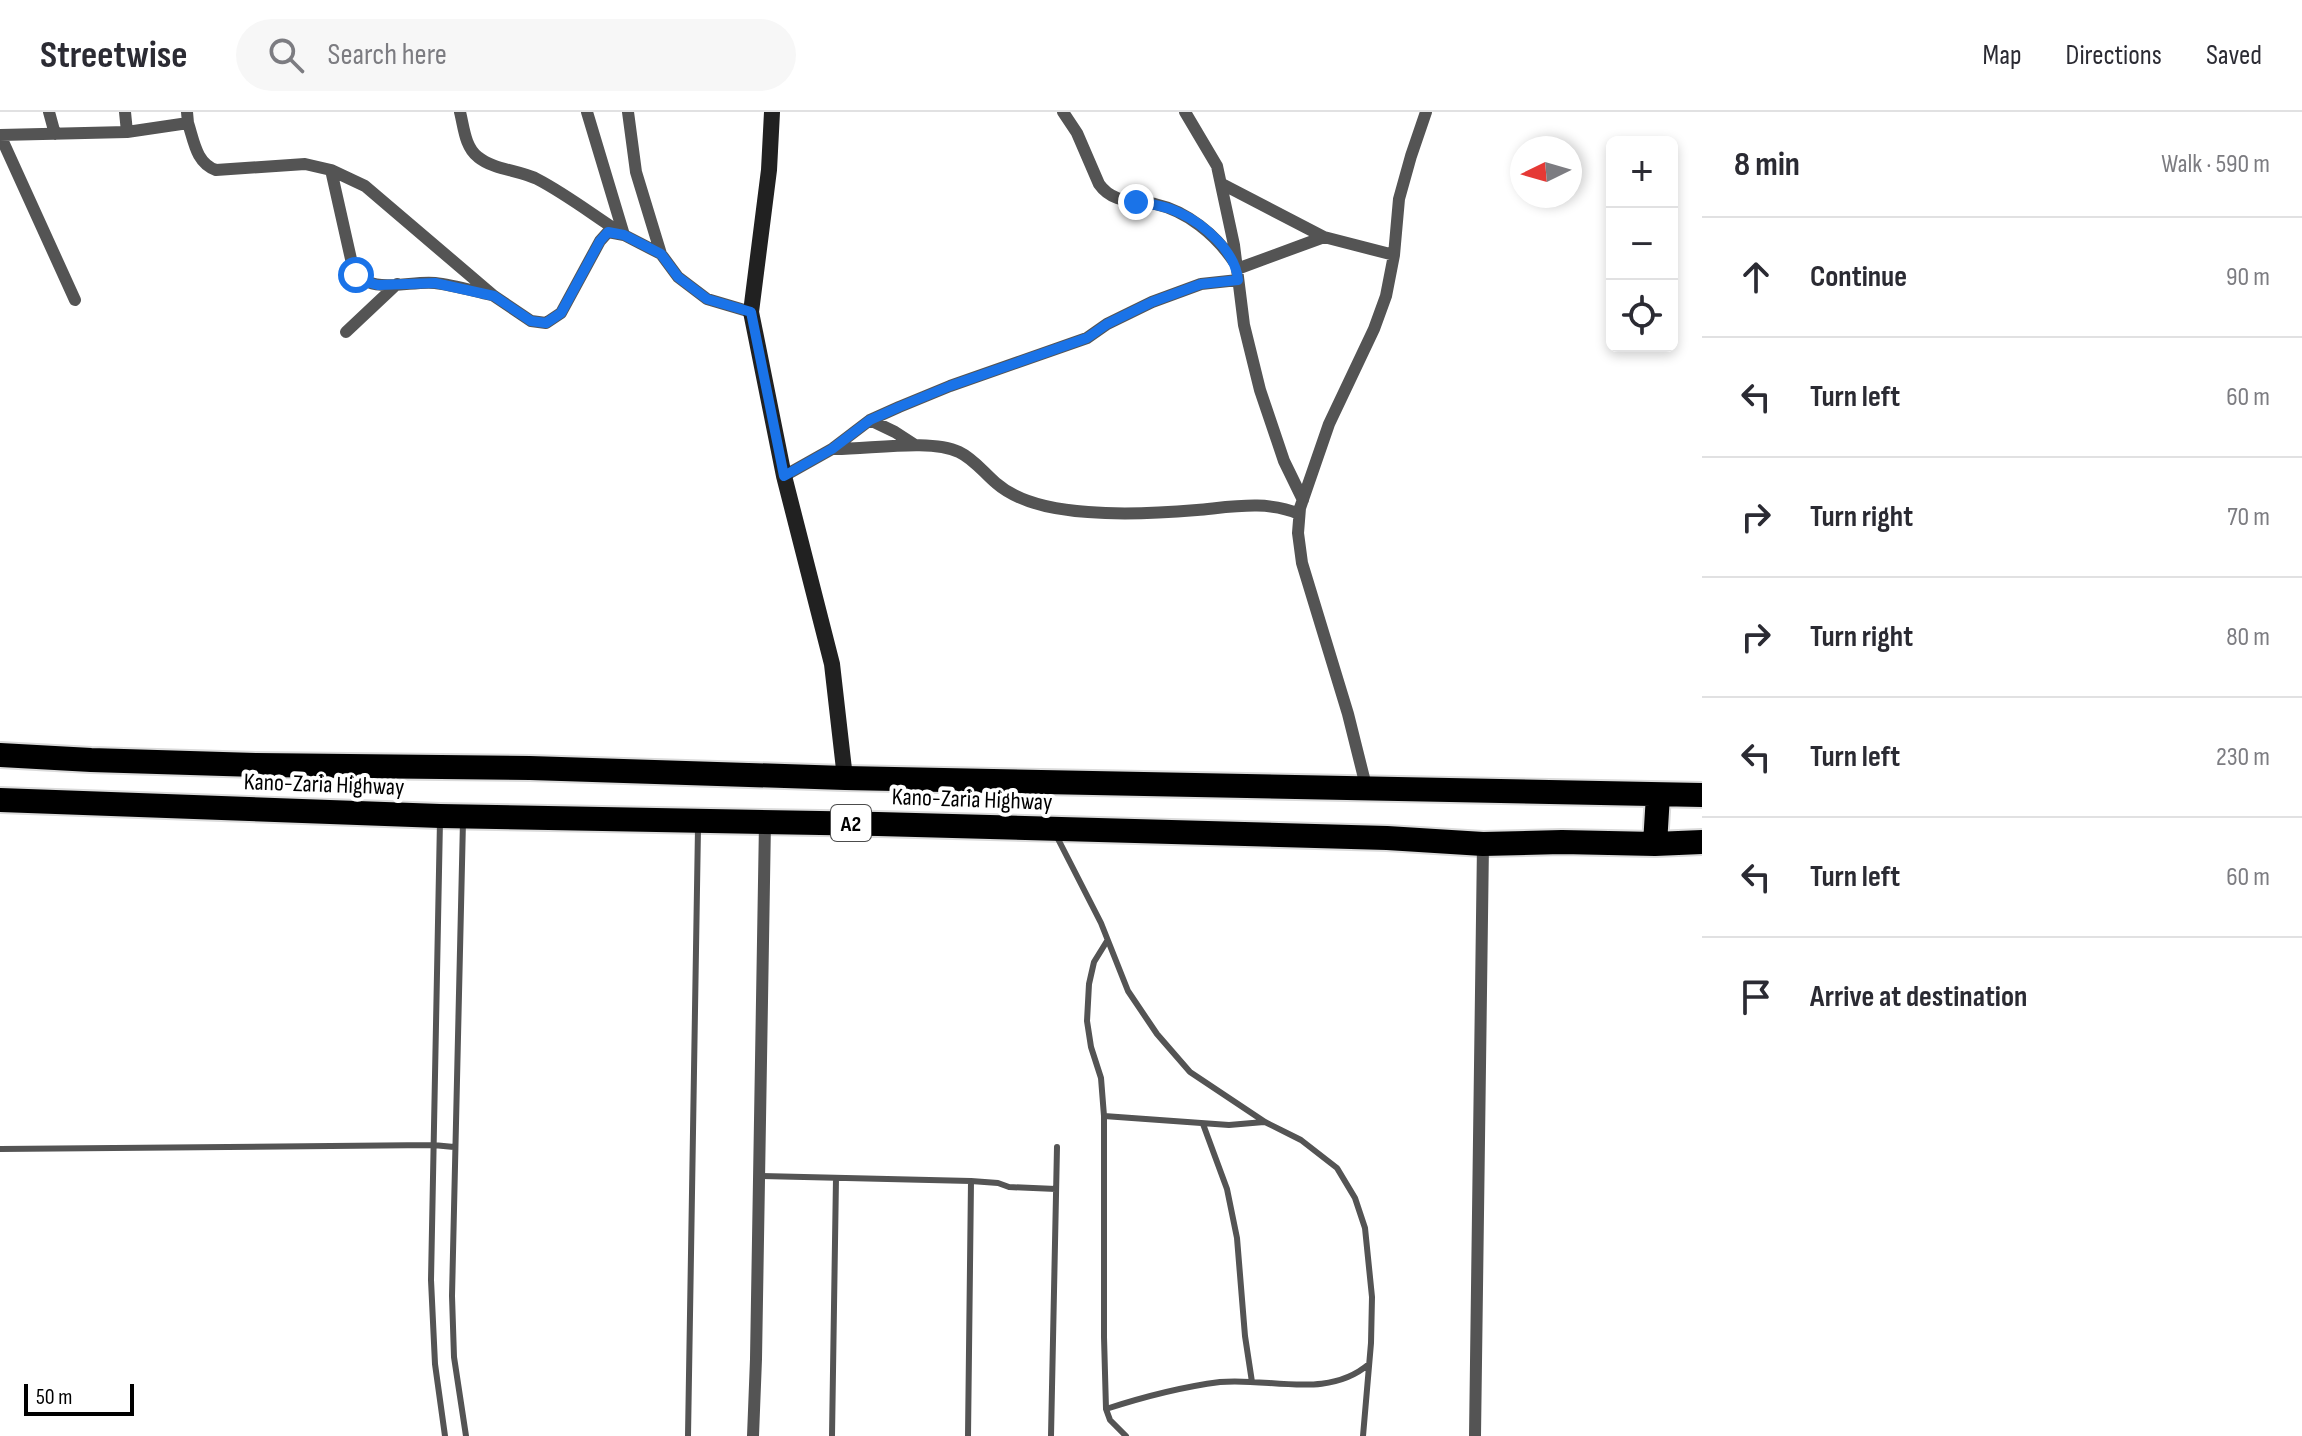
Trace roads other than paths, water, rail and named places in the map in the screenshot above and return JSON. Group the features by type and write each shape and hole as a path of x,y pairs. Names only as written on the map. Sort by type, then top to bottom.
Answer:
{"highway":[{"name":"Kano-Zaria Highway","path":"0,755 119,761 1702,795"},
{"path":"1655,844 1658,795"},
{"name":"Kano-Zaria Highway","path":"0,800 452,816 1387,838 1483,844 1702,842"}],"street":[{"path":"49,112 55,134"},
{"path":"125,112 127,132"},
{"path":"460,112 468,146 477,157 539,180 624,235 661,254"},
{"path":"587,112 624,235"},
{"path":"628,112 636,172 661,254 678,277 707,299 751,312"},
{"path":"786,112 772,112 769,170 751,312 784,476 832,664 845,778"},
{"path":"1063,112 1077,133 1104,191 1122,200 1155,204 1181,213 1210,234 1227,252 1238,274"},
{"path":"1185,112 1217,166 1238,274 1244,325 1260,390 1284,461 1303,500"},
{"path":"1367,790 1348,714 1302,563 1299,514 1329,424 1374,329 1386,296 1394,255 1399,199 1426,112"},
{"path":"75,300 0,135 127,132 188,118 200,160 206,167 216,170 305,164 331,170 365,186 494,296 531,321 546,323 561,313 600,241 608,232 624,235"},
{"path":"331,170 356,275 378,285 435,283 494,296"},
{"path":"1222,184 1324,237 1394,255"},
{"path":"784,476 832,449 870,420 950,386 1087,338 1107,324 1152,302 1238,274 1324,237"},
{"path":"346,332 397,284"},
{"path":"870,420 915,445"},
{"path":"832,449 915,445 943,447 958,451 999,486 1032,503 1088,512 1238,506 1280,507 1299,514"},
{"path":"753,1436 765,822"},
{"path":"1475,1436 1483,844"}],"lane":[{"path":"445,1436 437,1389 431,1309 433,1145 452,816"},
{"path":"452,816 452,1330 466,1436"},
{"path":"688,1436 698,820"},
{"path":"1054,830 1094,910 1128,991 1157,1034 1190,1072 1265,1122 1301,1140 1337,1168 1355,1198 1365,1228 1372,1297 1363,1436"},
{"path":"1107,941 1094,962 1087,1021 1101,1078 1104,1116 1106,1409 1110,1420 1126,1436"},
{"path":"1104,1116 1229,1125 1265,1122"},
{"path":"1203,1124 1227,1189 1237,1238 1252,1382"},
{"path":"0,1149 454,1147"},
{"path":"1051,1436 1057,1147"},
{"path":"759,1176 971,1181 1009,1187 1056,1189"},
{"path":"832,1436 836,1178"},
{"path":"968,1436 971,1181"},
{"path":"1106,1409 1149,1395 1221,1382 1329,1383 1359,1372 1369,1364"}]}
